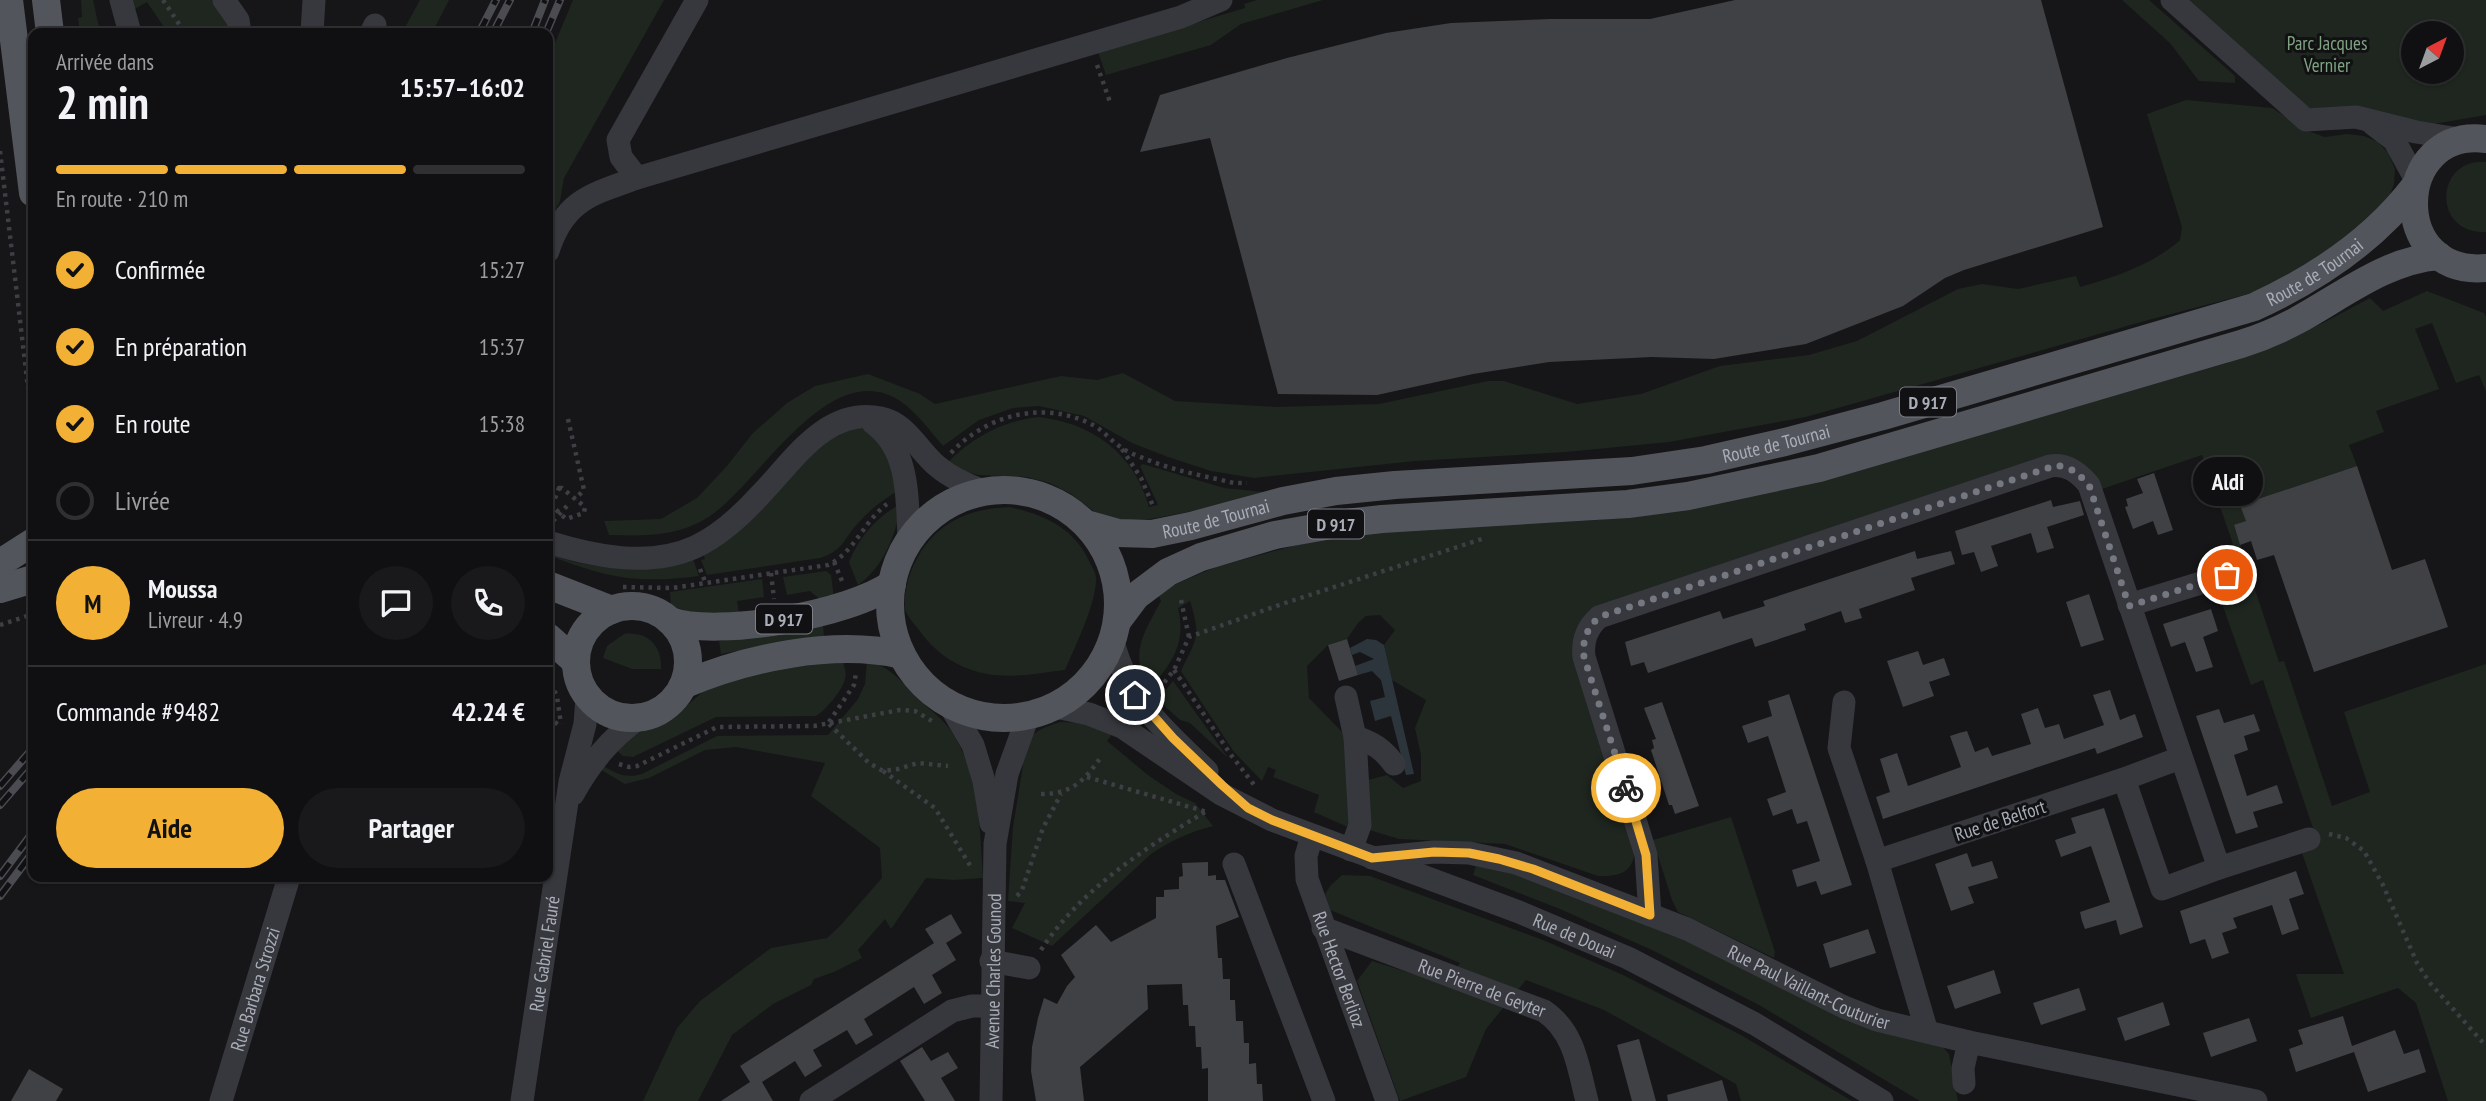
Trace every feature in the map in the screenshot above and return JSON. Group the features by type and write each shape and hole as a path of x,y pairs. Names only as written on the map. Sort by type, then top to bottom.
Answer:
{"main road":[{"path":"9,0 28,153"},
{"path":"46,0 49,28"},
{"name":"Route de Tournai","path":"1093,533 1152,534 1283,501 1336,491 1653,468 1819,434 2254,307 2301,282 2366,237 2414,190 2424,166 2435,154 2449,145 2475,139"},
{"path":"2414,190 2418,230 2427,245 2463,264"},
{"name":"Route de Tournai","path":"1116,630 1136,596 1167,572 1201,557 1243,544 1294,531 1382,519 1667,500 1819,468 2241,344 2295,321 2382,272 2422,258 2463,264"},
{"path":"1009,490 1045,497 1067,509 1093,533 1111,562 1117,584 1116,630 1095,674 1077,692 1056,706 1028,716 1004,719 981,716 949,704 918,679 902,655 891,620 892,584 898,561 909,540 926,520 947,505 984,491 1009,490"},
{"path":"0,563 28,545"},
{"path":"0,589 28,581"},
{"name":"D 917","path":"670,621 704,628 800,617 835,610 863,600 892,584"},
{"path":"553,587 612,610"},
{"path":"627,606 643,607 670,621 680,633 686,647 688,670 684,685 675,699 662,710 639,718 614,716 587,697 579,684 575,661 577,646 588,627 598,617 627,606"},
{"path":"553,641 575,661"},
{"name":"D 917","path":"684,685 733,667 787,655 843,649 878,650 902,655"}],"street":[{"path":"121,0 129,28"},
{"path":"224,0 233,10 239,28"},
{"path":"312,28 314,0"},
{"path":"637,178 621,157 618,140 697,0"},
{"path":"553,240 560,225 580,201 591,194 637,178 1181,17 1221,0"},
{"path":"2172,0 2306,120 2364,118 2416,132 2475,139"},
{"path":"2364,118 2394,140 2414,190"},
{"path":"2463,264 2486,284"},
{"path":"554,530 588,553 628,558 669,554 692,548 724,529 743,513 818,434 843,420 865,417 882,418 899,426 946,473 984,491"},
{"path":"865,417 887,435 899,452 907,492 909,540"},
{"path":"1650,915 1646,855 1584,657 1587,630 1599,617 2057,465 2075,471 2089,485 2219,869"},
{"path":"2129,606 2227,575"},
{"name":"Rue de Douai","path":"1116,630 1124,676 1142,705 1182,747 1256,802 1312,836 1563,929 1637,962 1755,1024 1882,1101"},
{"name":"Rue Gabriel Fauré","path":"522,1101 572,769 585,724 587,697"},
{"path":"1346,697 1355,737 1361,854"},
{"path":"1844,702 1839,748 1877,861 1927,1032"},
{"name":"Avenue Charles Gounod","path":"949,704 973,745 984,781 995,844"},
{"name":"Rue de Douai","path":"1056,706 1090,714 1122,727 1221,794 1256,802"},
{"name":"Avenue Charles Gounod","path":"991,1101 991,961 995,844 1007,774 1028,716"},
{"name":"Rue Gabriel Fauré","path":"567,806 589,767 601,752 612,739 639,718"},
{"path":"1355,737 1374,743 1384,750 1394,764"},
{"name":"Rue de Belfort","path":"1877,861 2180,758"},
{"path":"2124,779 2162,889 2309,839"},
{"name":"Rue Hector Berlioz","path":"1312,836 1306,856 1306,872 1387,1101"},
{"name":"Rue Paul Vaillant-Couturier","path":"1361,854 1434,852 1485,855 1533,869 1686,929 1859,1014 1969,1042 2256,1101"},
{"path":"1234,864 1324,1101"},
{"name":"Rue Barbara Strozzi","path":"222,1101 288,882"},
{"name":"Rue Pierre de Geyter","path":"1324,928 1544,1011 1567,1032 1587,1101"},
{"path":"991,961 1029,968"},
{"path":"811,1101 952,1011 972,1006 992,1006"},
{"path":"1964,1083 1963,1068 1969,1042"}],"path":[{"path":"163,0 182,28"},
{"path":"1090,44 1111,105"},
{"path":"0,151 28,387"},
{"path":"568,419 584,489 575,499"},
{"path":"1121,448 1142,478 1153,506"},
{"path":"553,503 559,488 562,488 584,507 584,513 566,519 554,530"},
{"path":"554,530 567,506"},
{"path":"1189,637 1490,536"},
{"path":"700,569 706,584"},
{"path":"771,573 775,603"},
{"path":"1159,690 1174,670 1189,637 1181,600"},
{"path":"0,625 28,616"},
{"path":"1029,968 1051,934 1090,894 1138,855 1205,812 1256,802 1231,755 1174,670"},
{"path":"553,688 561,726 553,720"},
{"path":"601,752 615,762 629,767 646,762 712,728 814,726 900,710 915,711 956,740 973,745"},
{"path":"828,723 869,763 935,808 976,878"},
{"path":"992,927 1021,890 1043,828 1061,794 1087,776 1101,757"},
{"path":"883,771 918,763 948,766"},
{"path":"1087,776 1205,812"},
{"path":"1041,794 1061,794"},
{"path":"2309,839 2332,833 2346,838 2364,851 2384,885 2417,963 2430,984 2486,1045"}],"green space":[{"path":"81,0 93,0 99,28 79,28 78,18 82,17"},
{"path":"126,0 216,0 230,28 165,28 147,2 131,11"},
{"path":"420,0 449,0 435,28 405,28"},
{"path":"573,0 664,0 564,178 560,201 553,215 553,48"},
{"path":"1257,0 1323,0 1241,24 1211,45 1106,75 1098,52 1245,8 1244,4"},
{"path":"2122,0 2149,0 2235,76 2235,83 2199,81 2170,43"},
{"name":"Parc Jacques Vernier","path":"2185,0 2486,0 2486,115 2428,125 2304,107"},
{"path":"2186,100 2272,108 2308,131 2325,137 2347,134 2364,136 2378,142 2388,153 2395,169 2390,195 2335,246 2291,274 2252,293 1806,417 1669,442 1566,452 1415,461 1254,478 1211,471 1168,457 1132,443 1084,416 1039,406 1013,408 979,420 943,446 903,403 876,391 849,394 822,408 797,429 727,502 695,524 660,534 609,535 604,521 661,519 697,498 752,434 787,403 815,386 868,374 920,394 935,404 1061,376 1097,380 1123,373 1175,401 1277,407 1379,404 1488,381 1504,381 1577,404 1641,394 1720,366 1809,355 1857,341 1958,289 1982,284 2018,289 2076,276 2080,287 2145,263 2180,240 2182,227 2147,114"},
{"path":"2486,162 2486,232 2468,230 2456,222 2449,210 2446,197 2449,183 2456,172 2469,164"},
{"path":"2427,291 2484,313 2486,391 2479,375 2456,383 2432,323 2415,329 2439,389 2376,411 2384,432 2349,445 2357,466 2241,505 2246,521 2234,526 2279,662 2284,661 2332,806 2370,792 2344,712 2486,664 2486,1101 2448,1101 2416,1003 2398,988 2311,1018 2296,974 2344,974 2301,850 2318,843 2263,680 2251,685 2216,587 2235,580 2240,564 2202,455 2099,490 2083,468 1584,622 1635,846 1630,867 1620,874 1598,876 1505,844 1399,839 1366,829 1364,781 1387,775 1403,788 1421,781 1421,755 1415,728 1426,700 1392,680 1384,645 1395,630 1380,615 1366,616 1347,639 1328,645 1307,666 1309,698 1347,737 1350,828 1314,812 1319,795 1273,777 1276,770 1268,767 1262,781 1234,752 1181,671 1196,637 1190,601 1178,608 1179,643 1170,662 1149,690 1143,677 1139,655 1144,634 1161,601 1157,592 1216,567 1293,546 1348,535 1405,529 1599,520 1669,511 1825,480 2227,363 2323,323 2370,298 2383,311"},
{"path":"1039,417 1076,426 1108,444 1122,456 1133,471 1149,507 1158,505 1140,466 1143,464 1224,488 1264,492 1265,498 1150,519 1108,522 1071,494 1050,483 1027,477 978,475 947,463 967,445 1000,426"},
{"path":"856,426 879,444 889,461 899,490 869,512 839,547 828,555 707,575 701,560 705,559 703,554 825,440"},
{"path":"900,504 896,527 887,549 875,569 858,585 849,562 853,553 869,529 883,515"},
{"path":"1009,507 1057,524 1076,540 1095,574 1095,588 1089,612 1065,670 1005,676 969,669 937,650 926,640 906,612 908,580 923,548 934,536 945,526 974,512"},
{"path":"553,555 603,567 693,559 699,576 639,579 588,569"},
{"path":"826,571 831,575 834,598 822,601 810,591 787,595 783,577"},
{"path":"762,579 764,597 737,601 739,613 704,614 671,605 670,592"},
{"path":"823,626 824,636 721,654 719,641"},
{"path":"624,634 640,635 652,642 659,653 661,669 632,669 603,658 607,646"},
{"path":"843,661 846,674 841,689 816,716 716,717 633,757 623,756 614,748 638,733 668,722 706,689 765,671"},
{"path":"867,661 889,671 901,681 944,723 961,748 973,784 983,878 926,878 891,929 885,919 858,950 862,958 814,979 811,985 773,1004 732,1035 698,1101 643,1101 677,1028 700,1001 771,948 827,938 882,878 880,848 811,796 825,763 736,747 705,750 649,778 625,784 598,768 600,764 630,776 642,774 717,736 828,735 858,699 865,684"},
{"path":"1173,681 1228,758 1190,723 1180,720 1158,700"},
{"path":"1061,722 1084,723 1113,733 1107,741 1148,775 1195,803 1213,826 1180,837 1151,854 1052,946 1012,928 1025,903 1008,901 1013,827 1023,765 1016,762 1033,735"},
{"path":"1731,817 1775,952 1774,958 1678,912 1653,840"},
{"path":"1476,866 1523,874 1940,1044 1949,1054 1958,1101 1920,1101 1759,1005 1654,951 1560,909 1473,875"},
{"path":"1342,875 1370,876 1543,940 1623,975 1741,1035 1852,1101 1741,1101 1736,1084 1604,1010 1526,980 1486,1029 1466,1077 1400,1101 1357,981 1372,961 1445,984 1460,963 1330,910 1325,894"}],"shaded area":[{"path":"1367,639 1384,645 1414,774 1406,775 1391,716 1375,721 1370,701 1385,697 1381,680 1372,671 1358,675 1355,666 1374,659 1360,652 1352,655 1350,648"}],"building":[{"path":"1735,0 2041,0 2103,227 1964,270 1945,278 1903,306 1806,344 1714,359 1652,357 1549,362 1473,374 1377,395 1278,394 1210,138 1140,152 1160,95 1287,58 1386,33 1451,23 1650,19"},
{"path":"2357,466 2392,570 2425,559 2448,627 2314,672 2274,555 2257,560 2251,541 2240,545 2234,525 2246,521 2240,505"},
{"path":"2154,473 2173,530 2158,535 2153,521 2133,529 2125,507 2128,506 2126,499 2143,493 2137,479"},
{"path":"2051,500 2053,507 2080,501 2084,515 2047,527 2054,548 2037,553 2031,533 1991,546 1998,566 1981,572 1974,552 1962,555 1955,531"},
{"path":"1915,551 1917,559 1951,551 1955,564 1911,578 1915,590 1859,609 1862,618 1845,623 1841,611 1804,624 1806,630 1755,647 1752,638 1648,673 1644,662 1631,666 1625,642 1720,611 1723,619 1765,606 1763,601"},
{"path":"2089,594 2104,640 2081,647 2066,602"},
{"path":"2211,609 2218,631 2203,637 2213,667 2196,672 2185,642 2171,647 2163,624"},
{"path":"1347,639 1358,675 1339,681 1328,645"},
{"path":"1918,651 1923,665 1944,658 1950,675 1929,682 1934,696 1903,707 1887,661"},
{"path":"2110,690 2120,720 2135,714 2143,737 2097,754 2095,748 1883,819 1876,797 1890,792 1880,759 1897,753 1908,786 1961,767 1950,736 1967,731 1975,752 1988,747 1992,756 2031,744 2021,714 2038,708 2045,728 2059,724 2064,739 2104,725 2093,695"},
{"path":"1789,694 1852,885 1821,895 1816,881 1797,887 1792,870 1820,861 1807,821 1797,824 1792,809 1773,816 1767,799 1786,792 1768,736 1748,743 1742,726 1772,716 1768,701"},
{"path":"1662,702 1699,806 1675,814 1672,805 1669,805 1651,750 1654,748 1652,740 1656,739 1644,708"},
{"path":"2219,709 2224,723 2254,714 2260,731 2244,736 2248,750 2234,755 2247,796 2277,785 2283,803 2253,812 2258,827 2236,834 2196,716"},
{"path":"2104,808 2143,927 2120,935 2116,920 2085,929 2082,921 2080,912 2110,902 2091,846 2061,857 2055,840 2076,833 2071,818"},
{"path":"1967,853 1972,867 1992,861 1998,878 1968,887 1974,903 1951,911 1935,864"},
{"path":"1208,862 1208,876 1216,875 1216,880 1225,880 1239,917 1216,926 1218,958 1222,958 1223,979 1230,979 1230,1000 1235,1000 1236,1021 1243,1021 1244,1043 1249,1043 1249,1064 1256,1063 1257,1084 1262,1084 1263,1101 1208,1101 1208,1068 1202,1069 1201,1047 1196,1047 1195,1026 1189,1026 1188,1005 1183,1005 1182,984 1147,985 1148,1009 1080,1067 1084,1101 1036,1101 1031,1071 1032,1047 1044,998 1057,1004 1075,977 1061,955 1096,925 1111,942 1156,918 1156,897 1164,897 1164,890 1179,889 1179,877 1183,876 1182,863"},
{"path":"2296,871 2304,894 2289,899 2299,929 2282,935 2272,905 2233,918 2237,928 2222,933 2229,953 2212,959 2205,939 2190,944 2180,911"},
{"path":"951,914 962,933 946,943 956,960 932,975 942,993 924,1004 914,987 864,1019 873,1035 856,1045 847,1030 813,1050 822,1066 805,1077 795,1061 762,1082 773,1101 721,1101 750,1082 740,1066 934,943 925,929"},
{"path":"1868,929 1876,953 1830,968 1823,944"},
{"path":"1994,970 2001,993 1955,1009 1947,986"},
{"path":"2079,988 2086,1010 2041,1025 2033,1003"},
{"path":"2163,1002 2170,1025 2125,1041 2117,1018"},
{"path":"2343,1016 2352,1046 2395,1030 2404,1054 2419,1049 2426,1072 2368,1092 2354,1052 2296,1072 2289,1049 2303,1044 2298,1030"},
{"path":"2249,1018 2257,1041 2211,1057 2203,1033"},
{"path":"1639,1039 1656,1101 1632,1101 1617,1045"},
{"path":"922,1047 931,1061 948,1052 958,1068 941,1078 955,1101 925,1101 900,1061"},
{"path":"29,1069 63,1089 56,1101 11,1101"},
{"path":"1722,1080 1728,1101 1668,1101 1667,1095"}],"railway":[{"path":"482,28 496,0"},
{"path":"496,28 510,0"},
{"path":"534,28 545,0"},
{"path":"548,28 560,0"},
{"path":"0,786 28,754"},
{"path":"0,805 28,773"},
{"path":"0,876 28,839"},
{"path":"0,896 28,859"}],"way so far":[{"path":"1626,788 1584,657 1587,630 1599,617 2057,465 2075,471 2089,485 2129,606 2227,575"}],"place":[{"name":"Aldi","path":"2227,575"}],"route":[{"path":"1135,695 1173,738 1222,785 1260,815 1372,858 1434,852 1485,855 1533,869 1650,915 1646,855 1626,788"}]}
